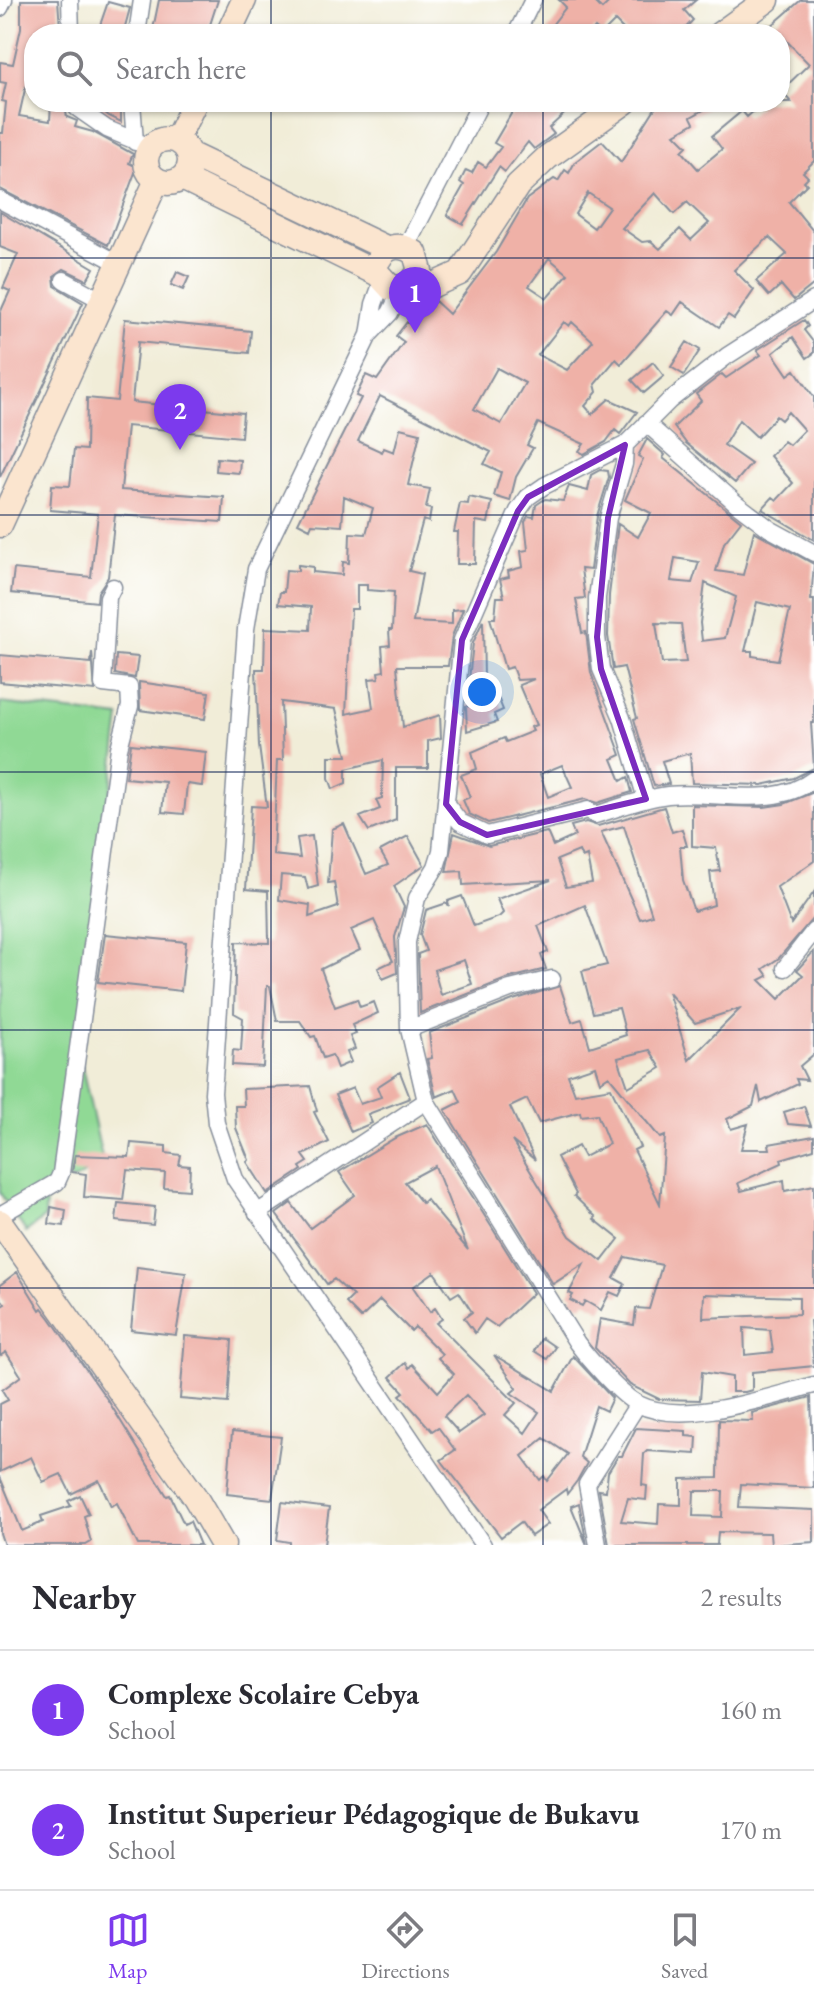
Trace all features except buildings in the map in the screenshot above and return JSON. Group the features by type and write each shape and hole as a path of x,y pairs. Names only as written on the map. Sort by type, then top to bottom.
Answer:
{"street":[{"path":"0,8 4,0"},
{"path":"70,0 71,24"},
{"path":"138,24 142,0"},
{"path":"233,24 244,0"},
{"path":"521,24 533,0"},
{"path":"734,24 767,0"},
{"path":"84,112 91,119 142,145 163,140 183,147 404,252 467,262"},
{"path":"134,112 146,164 157,180 170,183 182,178 190,168 183,147 192,112"},
{"path":"404,252 476,112"},
{"path":"182,178 393,283 449,280 460,273 518,185 548,157 611,112"},
{"path":"0,525 157,180"},
{"path":"0,200 118,263"},
{"path":"404,252 416,280 393,283 374,304 369,335 256,569 251,593 213,1093 224,1150 235,1179 483,1545"},
{"path":"393,283 381,255 404,252"},
{"path":"64,280 101,300"},
{"path":"814,300 727,356 646,423 625,445 544,486 528,497 518,511 462,640 441,851 436,867 417,898 407,942 409,1029 426,1101 577,1343 638,1404 689,1411 724,1408 814,1385"},
{"path":"646,423 737,504 770,529 814,553"},
{"path":"625,445 624,464 608,518 597,598 597,637 601,669 622,718 646,799"},
{"path":"0,1215 57,1182 61,1173 119,748 130,706 129,687 103,684 108,597 113,587"},
{"path":"446,804 460,822 487,835 588,810 595,815 646,799 708,792 759,797 782,795 802,788 814,779"},
{"path":"785,968 814,931"},
{"path":"409,1029 510,989 552,979"},
{"path":"257,1213 426,1101"},
{"path":"0,1222 195,1497 223,1545"},
{"path":"598,1545 587,1484 638,1404"}],"highlighted area":[{"path":"625,445 608,518 597,637 601,669 646,799 487,835 460,822 446,804 462,640 518,511 528,497"}],"green space":[{"path":"0,703 120,717 78,1049 103,1162 75,1180 63,1179 46,1197 45,1217 26,1232 0,1193"}],"place":[{"name":"Complexe Scolaire Cebya","path":"415,333"},
{"name":"Institut Superieur Pédagogique de Bukavu","path":"180,450"}]}
